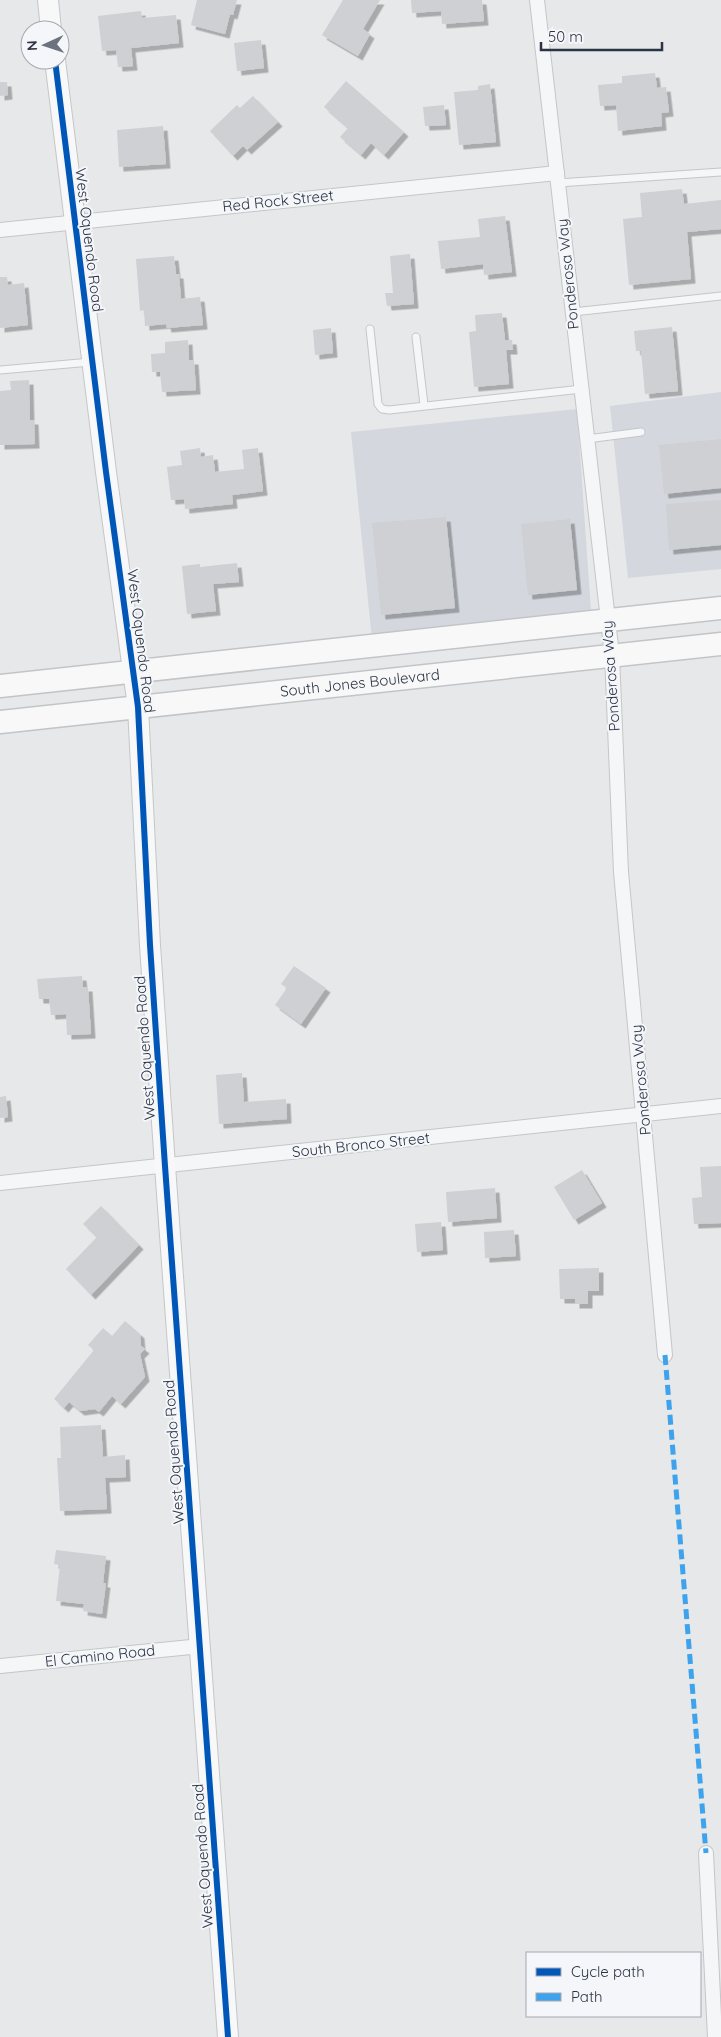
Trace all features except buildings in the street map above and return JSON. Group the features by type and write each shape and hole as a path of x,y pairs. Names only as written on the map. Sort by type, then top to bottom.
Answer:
{"main road":[{"path":"0,686 721,608"},
{"name":"South Jones Boulevard","path":"0,722 721,644"}],"street":[{"path":"48,0 51,20"},
{"name":"Ponderosa Way","path":"537,0 612,655 621,872 665,1355"},
{"name":"West Oquendo Road","path":"56,70 74,222 138,707 150,945 228,2037"},
{"name":"Red Rock Street","path":"0,230 557,178"},
{"name":"South Bronco Street","path":"0,1183 721,1106"},
{"name":"El Camino Road","path":"0,1666 201,1646"},
{"path":"706,1853 715,2037"}],"lane":[{"path":"557,178 721,172"},
{"path":"573,312 721,296"},
{"path":"370,329 378,404 388,410 582,389"},
{"path":"416,337 424,406"},
{"path":"0,370 92,362"},
{"path":"587,439 641,432"}],"shaded area":[{"path":"721,392 721,569 628,578 610,406"},
{"path":"577,409 591,612 372,640 351,432"}],"marked path":[{"path":"665,1355 706,1853"}],"cycle path":[{"path":"56,70 106,472 138,707 150,945 228,2037"}]}
